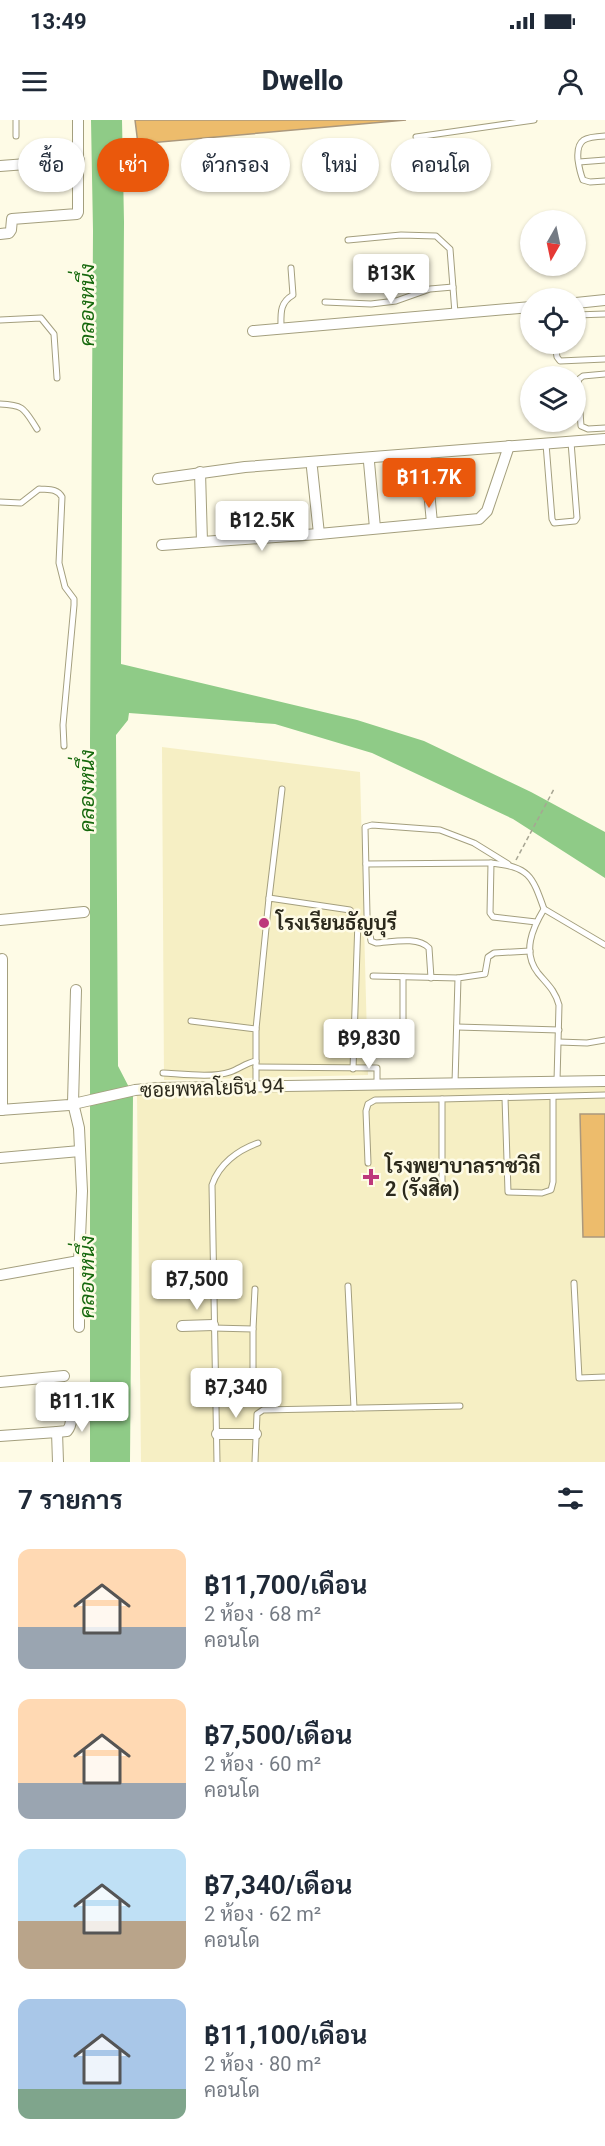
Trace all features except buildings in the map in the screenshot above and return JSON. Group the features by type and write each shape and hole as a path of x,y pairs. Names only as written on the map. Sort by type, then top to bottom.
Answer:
{"street":[{"path":"78,120 78,138"},
{"path":"0,166 18,165"},
{"path":"0,234 9,233 12,219 77,214 78,192"},
{"path":"586,302 605,300"},
{"path":"253,331 520,308"},
{"path":"158,479 200,472 605,439"},
{"path":"162,545 319,534 480,519 488,511 509,446"},
{"path":"426,459 432,523"},
{"path":"369,462 375,528"},
{"path":"312,468 319,534"},
{"path":"200,472 202,542"},
{"path":"0,920 84,912"},
{"path":"1,1110 2,959"},
{"path":"76,990 76,1103 82,1191 79,1327"},
{"name":"ซอยพหลโยธิน 94","path":"1,1110 76,1103 135,1090 605,1081"},
{"path":"0,1158 80,1150"},
{"path":"0,1275 79,1261"},
{"path":"182,1326 213,1327"},
{"path":"0,1382 64,1376"},
{"path":"0,1436 67,1431 70,1406"},
{"path":"57,1432 58,1462"},
{"path":"217,1434 256,1434"}],"lane":[{"path":"16,120 16,136"},
{"path":"416,137 534,120"},
{"path":"605,136 591,137 581,141 578,152 583,180 605,181"},
{"path":"579,162 605,160"},
{"path":"348,240 401,235 436,236 450,249 455,313"},
{"path":"281,329 281,307 285,299 292,295 291,268"},
{"path":"325,302 371,304 396,301 430,289 453,287"},
{"path":"586,315 605,315"},
{"path":"0,320 41,318 54,334 57,378"},
{"path":"556,354 560,361 605,359"},
{"path":"605,374 584,376 579,379 578,383 581,426 588,429 605,428"},
{"path":"0,404 15,404 22,407 38,429"},
{"path":"546,443 554,523 575,521 578,518 571,442"},
{"path":"0,502 21,503 39,489 54,490 63,497 59,563 65,587 74,599 63,725 64,746"},
{"path":"256,1086 256,1029 282,789"},
{"path":"431,978 429,948 425,944 412,941 376,943 371,941 367,915 365,827 372,825 440,830 474,843 529,876 536,884 544,909 605,945"},
{"path":"490,863 490,913 493,917 537,922"},
{"path":"366,864 490,863 511,866"},
{"path":"269,898 350,910 358,920 353,1069"},
{"path":"544,909 532,931 530,951 538,973 555,992 559,1005 557,1081"},
{"path":"373,976 459,978 485,974 488,957 494,953 530,951"},
{"path":"403,977 403,1049"},
{"path":"455,1083 459,978"},
{"path":"191,1021 256,1029"},
{"path":"457,1027 559,1030"},
{"path":"559,1042 587,1043 605,1040"},
{"path":"164,1073 219,1074 231,1072 244,1064 377,1068 377,1084"},
{"path":"368,1163 366,1111 368,1104 375,1100 605,1095"},
{"path":"505,1098 508,1192 542,1193 551,1190 553,1182 553,1097"},
{"path":"442,1099 442,1188"},
{"path":"217,1462 212,1185 220,1168 245,1148 258,1143"},
{"path":"574,1283 579,1378 605,1377"},
{"path":"348,1286 354,1408"},
{"path":"253,1385 255,1289"},
{"path":"213,1327 254,1329"},
{"path":"255,1462 257,1414 263,1410 460,1406"}],"path":[{"path":"511,866 554,789"}],"shaded area":[{"path":"91,120 122,120 122,138 97,138 97,192 123,192 121,664 357,720 424,741 531,792 605,832 605,878 513,819 372,753 275,724 129,713 128,720 116,735 118,1066 133,1095 130,1462 90,1462 93,231"},
{"name":"โรงเรียนธัญบุรี","path":"162,747 360,772 368,1075 164,1080"},
{"path":"605,1087 605,1462 141,1462 137,1095 185,1092"}],"place":[{"name":"โรงเรียนธัญบุรี","path":"264,923"},
{"name":"โรงพยาบาลราชวิถี 2 (รังสิต)","path":"371,1177"}],"water label":[{"name":"คลองหนึ่ง","path":"87,305"},
{"name":"คลองหนึ่ง","path":"87,791"},
{"name":"คลองหนึ่ง","path":"87,1277"}]}
